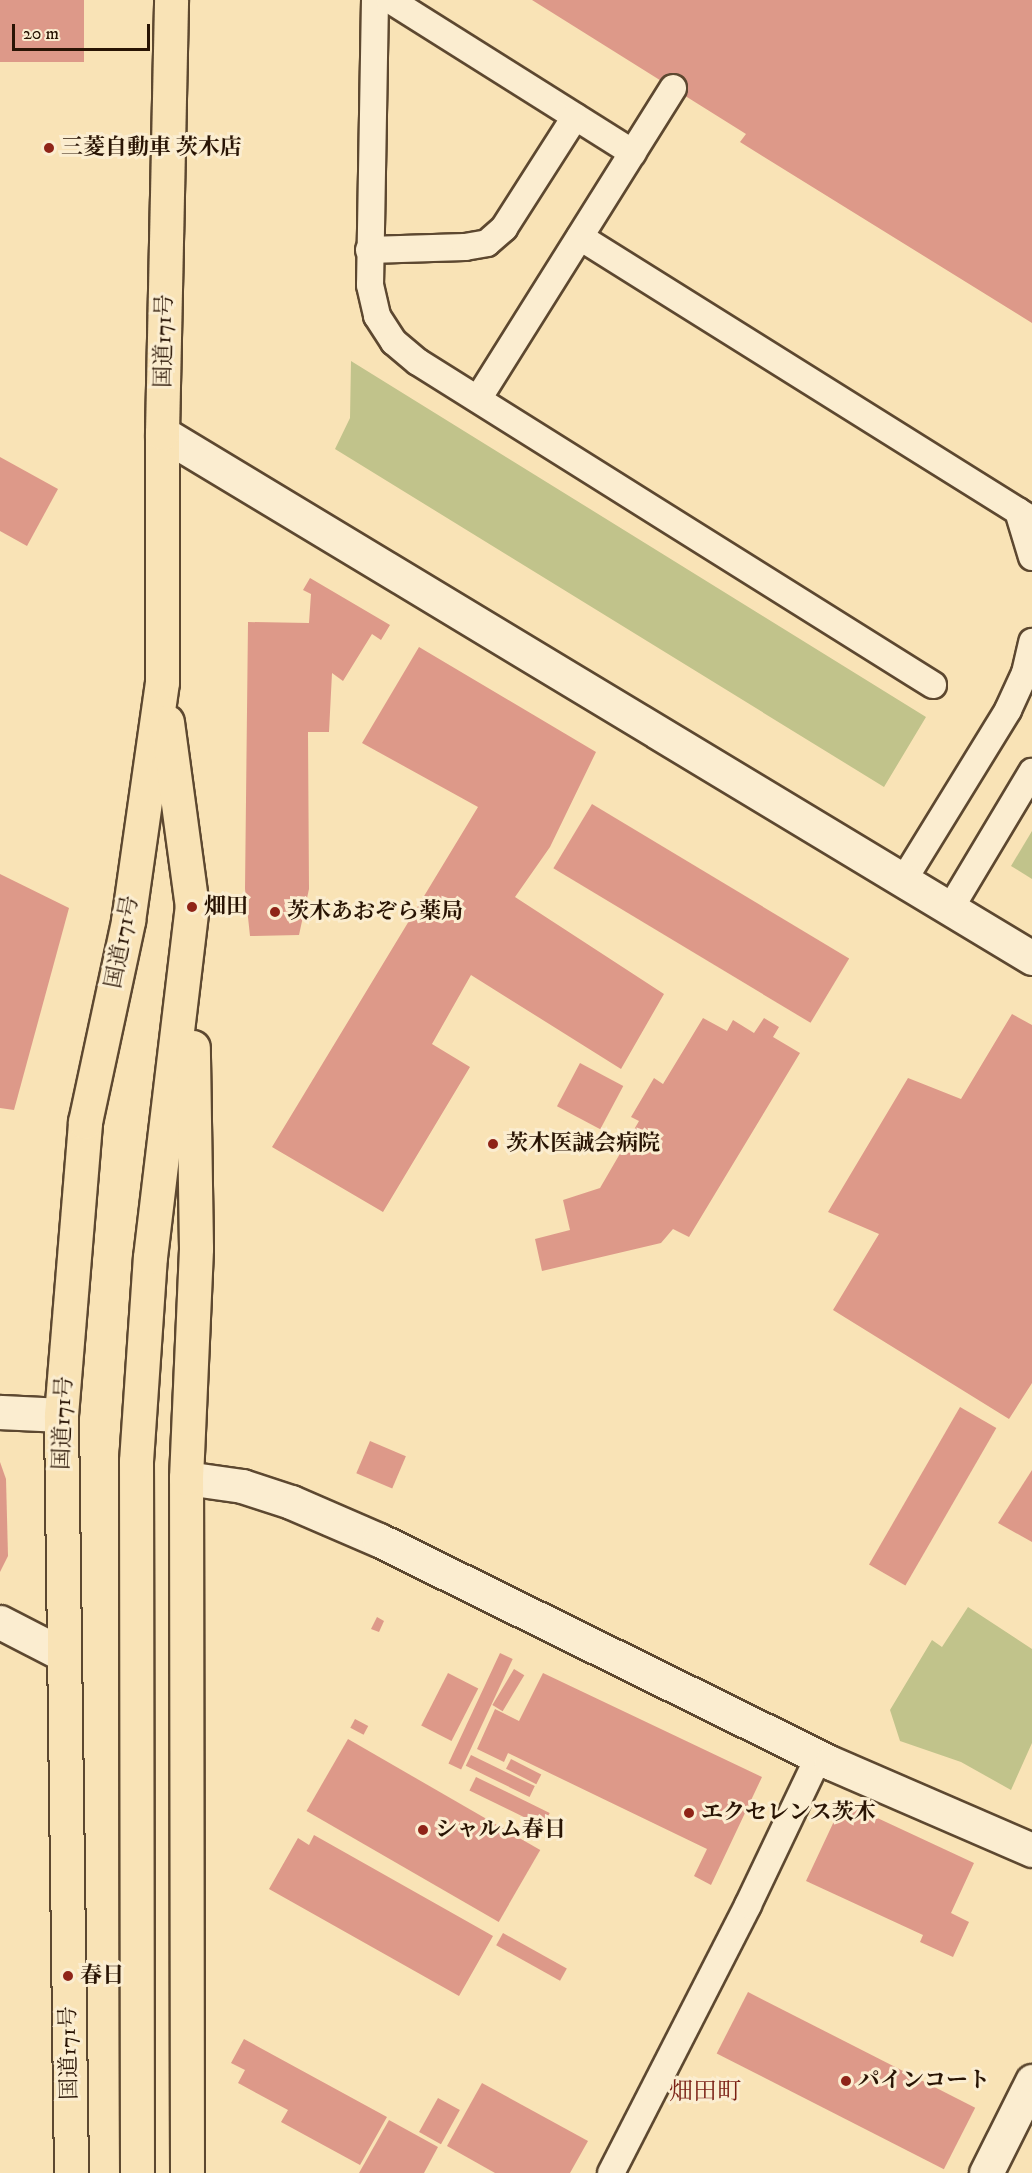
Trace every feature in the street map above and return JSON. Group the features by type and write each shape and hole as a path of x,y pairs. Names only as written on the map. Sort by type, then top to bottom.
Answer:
{"highway":[{"name":"国道171号","path":"137,2173 135,2065 138,1428 150,1257 192,907 162,682 162,432 171,0"},
{"name":"国道171号","path":"71,2173 62,1654 61,1415 85,1122 128,921 162,682"},
{"path":"187,2173 186,1478 196,1248 192,907"}],"street":[{"path":"162,432 1032,958"},
{"path":"0,1413 61,1415"},
{"path":"186,1478 242,1486 291,1502 379,1540 819,1756 1032,1850"},
{"path":"0,1622 62,1654"},
{"path":"986,2173 1032,2081"}],"lane":[{"path":"375,0 369,250 373,300 385,330 406,354 933,685"},
{"path":"390,0 633,153"},
{"path":"478,399 673,88"},
{"path":"369,250 465,247 487,243 504,228 574,117"},
{"path":"580,237 1025,515 1032,557"},
{"path":"903,881 1008,710 1025,673 1032,642"},
{"path":"950,909 1032,772"},
{"path":"611,2173 748,1905 819,1756"}],"green space":[{"path":"351,361 926,717 884,787 335,449 350,418"},
{"path":"1032,831 1032,879 1011,866"},
{"path":"968,1607 1032,1649 1032,1743 1011,1790 961,1762 900,1741 890,1710 932,1640 942,1647"}],"building":[{"path":"0,0 84,0 84,62 0,62"},
{"path":"532,0 1032,0 1032,323 740,142 746,134"},
{"path":"0,457 58,489 27,546 0,531"},
{"path":"310,578 390,625 381,640 372,634 343,681 332,673 329,732 308,732 309,889 299,935 250,936 245,889 248,622 309,623 311,594 303,590"},
{"path":"419,647 596,752 550,847 515,897 664,994 621,1069 471,975 432,1044 470,1067 383,1212 272,1147 478,807 362,743"},
{"path":"592,804 849,959 811,1023 553,868"},
{"path":"0,874 69,908 14,1110 0,1108"},
{"path":"1012,1014 1032,1025 1032,1383 1009,1419 833,1310 879,1234 828,1212 908,1078 961,1099"},
{"path":"703,1018 727,1031 733,1020 754,1033 764,1018 779,1027 773,1037 800,1053 689,1237 673,1229 661,1243 542,1271 535,1239 570,1230 563,1200 600,1188 639,1121 631,1117 654,1078 663,1084"},
{"path":"580,1063 623,1086 600,1129 557,1106"},
{"path":"960,1407 996,1428 905,1586 869,1565"},
{"path":"370,1441 406,1456 392,1488 356,1473"},
{"path":"0,1462 6,1479 8,1556 0,1572"},
{"path":"1032,1470 1032,1542 998,1523"},
{"path":"377,1617 384,1621 379,1632 371,1629"},
{"path":"500,1653 513,1659 461,1769 448,1764"},
{"path":"514,1669 524,1675 503,1711 492,1705"},
{"path":"448,1673 478,1688 452,1741 421,1726"},
{"name":"エクセレンス茨木","path":"543,1673 762,1777 711,1885 694,1876 707,1849 508,1753 504,1762 477,1749 495,1709 519,1721"},
{"path":"355,1719 368,1726 364,1735 350,1728"},
{"name":"シャルム春日","path":"348,1739 540,1850 499,1922 306,1811"},
{"path":"471,1755 535,1786 530,1797 466,1766"},
{"path":"511,1759 541,1774 536,1784 506,1769"},
{"path":"476,1777 550,1813 543,1826 469,1790"},
{"path":"843,1802 974,1863 951,1913 969,1922 953,1957 920,1942 923,1935 806,1881"},
{"path":"314,1835 493,1936 459,1996 269,1889 298,1838 309,1845"},
{"path":"503,1933 567,1968 560,1981 496,1945"},
{"name":"パインコート","path":"748,1992 975,2108 944,2169 717,2053"},
{"path":"244,2039 387,2117 360,2165 281,2122 288,2110 238,2083 245,2070 231,2063"},
{"path":"482,2083 588,2141 570,2173 495,2173 447,2146"},
{"path":"438,2098 460,2110 441,2144 419,2132"},
{"path":"389,2120 438,2147 424,2173 359,2173"}],"place":[{"name":"三菱自動車 茨木店","path":"49,148"},
{"name":"畑田","path":"192,907"},
{"name":"茨木あおぞら薬局","path":"275,912"},
{"name":"茨木医誠会病院","path":"493,1144"},
{"name":"エクセレンス茨木","path":"689,1813"},
{"name":"シャルム春日","path":"423,1830"},
{"name":"春日","path":"68,1976"},
{"name":"パインコート","path":"846,2081"}],"district":[{"name":"畑田町","path":"705,2093"}]}
